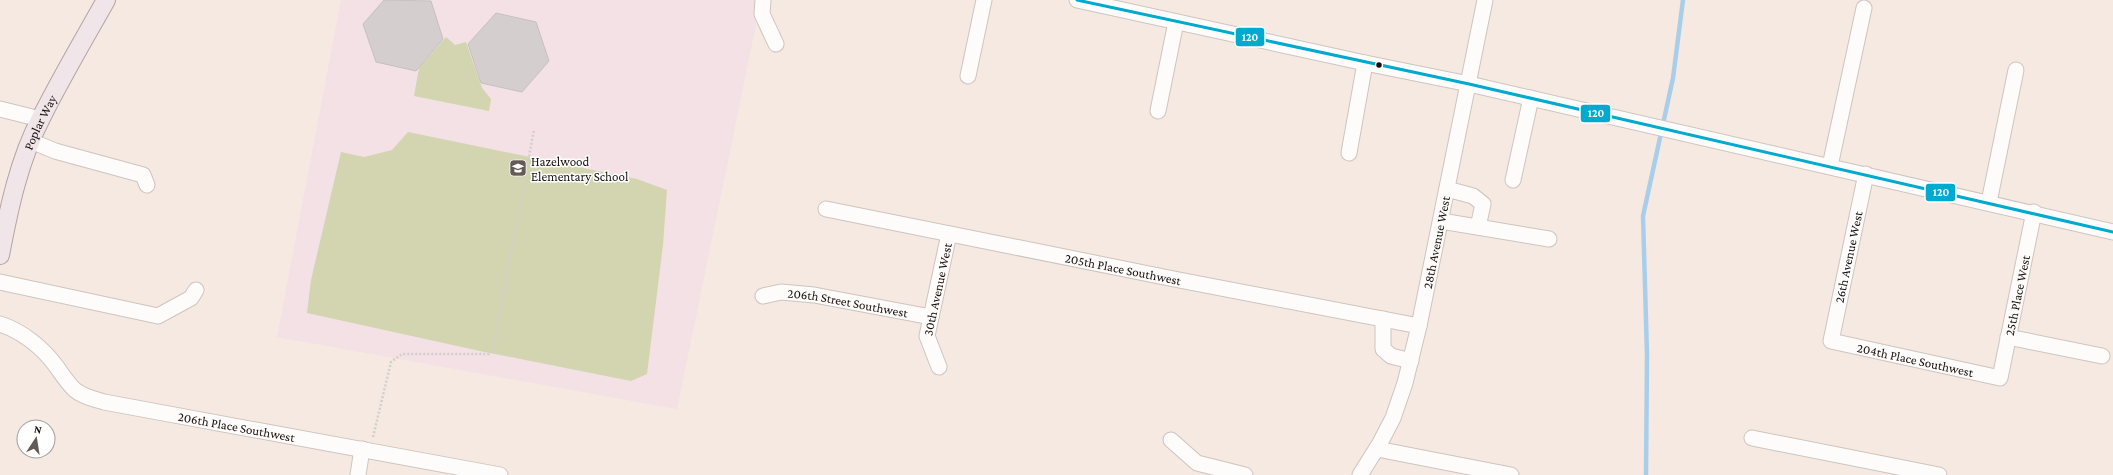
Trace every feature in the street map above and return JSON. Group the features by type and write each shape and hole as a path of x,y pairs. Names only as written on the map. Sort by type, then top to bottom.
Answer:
{"main road":[{"name":"Poplar Way","path":"0,255 10,208 23,161 40,118 106,0"}],"street":[{"path":"763,0 762,14 776,44"},
{"path":"968,76 984,0"},
{"path":"1077,0 1365,63 1469,84 2034,212 2113,232"},
{"name":"28th Avenue West","path":"1360,475 1377,449 1393,418 1411,361 1441,221 1485,0"},
{"path":"1830,166 1864,8"},
{"path":"1158,111 1176,22"},
{"path":"1349,153 1365,63"},
{"path":"1989,202 2016,70"},
{"path":"1513,180 1531,98"},
{"path":"0,109 40,118"},
{"path":"31,141 55,151 143,175 147,185"},
{"name":"26th Avenue West","path":"1831,341 1866,174"},
{"path":"1447,189 1473,196 1483,204 1478,227"},
{"name":"205th Place Southwest","path":"826,209 1419,326"},
{"name":"25th Place West","path":"2000,378 2034,212"},
{"path":"1441,221 1549,239"},
{"name":"30th Avenue West","path":"939,367 927,336 949,234"},
{"path":"0,282 158,316 191,298 196,290"},
{"name":"206th Street Southwest","path":"763,296 781,292 814,295 931,317"},
{"path":"1383,319 1384,349 1391,356 1411,361"},
{"name":"206th Place Southwest","path":"0,324 8,326 31,341 50,357 75,390 86,396 112,403 500,475"},
{"path":"2008,337 2102,356"},
{"name":"204th Place Southwest","path":"1831,341 2000,378"},
{"path":"1752,438 1939,475"},
{"path":"1171,440 1197,463 1245,475"},
{"path":"358,475 362,449"},
{"path":"1377,449 1511,475"}],"path":[{"path":"362,449 372,441 391,362 395,357 402,354 489,354 493,349 534,130"}],"shaded area":[{"name":"Hazelwood Elementary School","path":"341,0 761,0 677,409 277,337"}],"green space":[{"path":"446,37 455,45 466,42 482,88 491,99 489,111 414,96 419,68"},
{"path":"408,132 637,179 667,190 663,245 647,374 631,381 480,351 307,313 311,280 341,152 364,157 392,150"}],"building":[{"path":"384,0 431,1 443,39 416,71 376,62 363,24"},
{"path":"496,13 536,22 549,61 522,92 481,83 468,44"}],"waterway":[{"path":"1646,475 1647,355 1643,216 1673,78 1683,0"}],"transit line":[{"name":"120","path":"1077,0 1469,84 2113,232"}],"place":[{"name":"Hazelwood Elementary School","path":"518,168"}]}
